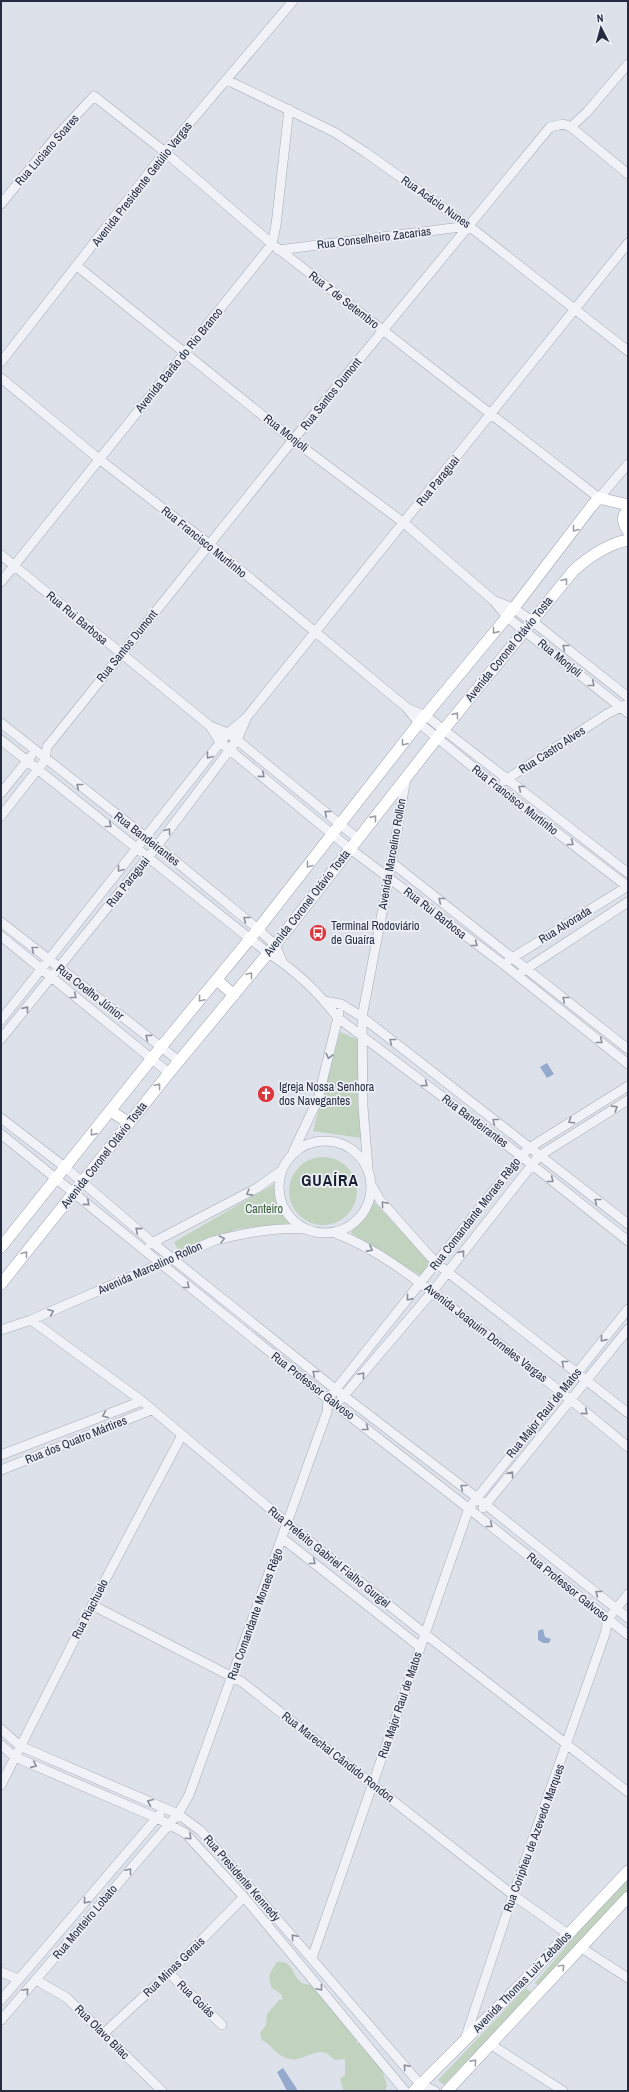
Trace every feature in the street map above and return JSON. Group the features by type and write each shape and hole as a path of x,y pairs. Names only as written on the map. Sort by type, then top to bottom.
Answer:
{"main road":[{"path":"599,498 628,505"},
{"name":"Avenida Coronel Otávio Tosta","path":"1,1247 66,1168 161,1047 251,939 422,720 510,613 599,498"},
{"path":"628,510 623,518 624,526 628,531"},
{"name":"Avenida Coronel Otávio Tosta","path":"1,1284 169,1072 272,949 349,848 574,570 588,558 606,547 628,540"},
{"path":"217,980 234,995"},
{"path":"111,1111 129,1123"},
{"name":"Avenida Thomas Luiz Zeballos","path":"417,2087 464,2043 628,1871"},
{"name":"Avenida Thomas Luiz Zeballos","path":"447,2091 628,1896"},
{"path":"525,1980 538,1992"}],"street":[{"name":"Avenida Presidente Getúlio Vargas","path":"1,362 78,266 164,152 227,80 286,5 293,1"},
{"path":"628,64 587,112 571,126 628,174"},
{"name":"Rua Acácio Nunes","path":"227,80 334,132 352,144 469,226 628,351"},
{"name":"Rua 7 de Setembro","path":"94,96 164,152 275,247 599,498"},
{"name":"Rua Luciano Soares","path":"1,204 55,138 94,96"},
{"name":"Avenida Barão do Rio Branco","path":"1,582 186,352 275,247 276,225 289,109"},
{"name":"Rua Santos Dumont","path":"47,747 293,440 550,127 563,124 571,126"},
{"name":"Rua Conselheiro Zacarias","path":"275,247 469,226"},
{"name":"Rua Paraguai","path":"1,1020 220,742 246,718 576,309 628,242"},
{"name":"Rua Monjoli","path":"78,266 293,440 404,523 494,601 510,613 525,630 623,707"},
{"name":"Rua Francisco Murtinho","path":"1,378 99,459 209,544 422,720 508,778 628,873"},
{"path":"599,498 628,464"},
{"name":"Rua Rui Barbosa","path":"1,555 121,655 210,726 228,733 238,740 357,838"},
{"name":"Rua Monjoli","path":"510,613 532,621 627,694"},
{"name":"Rua Castro Alves","path":"496,786 607,714 623,707 627,694"},
{"name":"Rua Paraguai","path":"1,1039 157,846 238,740 246,718"},
{"name":"Rua Bandeirantes","path":"1,723 45,760 146,837 258,930 283,963 324,1001 338,1018 521,1156 628,1241"},
{"name":"Rua Rui Barbosa","path":"210,726 220,742 349,848 517,975 628,1064"},
{"name":"Rua Francisco Murtinho","path":"441,734 496,786 628,886"},
{"name":"Rua Bandeirantes","path":"1,740 251,939 272,949"},
{"path":"1,793 35,751 47,747 45,760 1,816"},
{"name":"Avenida Marcelino Rollon","path":"368,1168 363,1107 362,1017 389,877 406,778"},
{"path":"279,790 288,781"},
{"path":"184,788 195,796"},
{"path":"91,811 99,801"},
{"path":"534,815 542,805"},
{"name":"Rua Rui Barbosa","path":"391,862 514,957 628,1049"},
{"path":"196,895 205,885"},
{"name":"Rua Alvorada","path":"502,964 628,886"},
{"name":"Rua Alvorada","path":"517,975 628,902"},
{"path":"92,905 103,913"},
{"path":"445,920 454,910"},
{"name":"Rua Coelho Júnior","path":"1,922 59,969 179,1061"},
{"name":"Rua Coelho Júnior","path":"1,936 169,1072"},
{"name":"Rua Bandeirantes","path":"324,1001 342,1004 362,1017 628,1224"},
{"path":"292,1154 307,1144 325,1140 343,1143 358,1153 368,1168 372,1186 368,1207 354,1224 335,1233 319,1233 305,1229 291,1219 282,1205 278,1188 281,1171 305,1131 318,1100 342,1004"},
{"path":"580,1026 588,1017"},
{"path":"411,1073 420,1062"},
{"name":"Rua Comandante Moraes Rêgo","path":"169,1824 178,1814 189,1795 327,1412 328,1399 521,1156 529,1148 628,1086"},
{"name":"Rua Comandante Moraes Rêgo","path":"327,1412 344,1396 432,1292 531,1164 539,1156 628,1100"},
{"path":"587,1111 594,1121"},
{"name":"Rua Professor Galvoso","path":"1,1118 66,1168 173,1259 335,1389 617,1608 627,1614"},
{"name":"Rua Professor Galvoso","path":"1,1134 74,1192 160,1265 328,1399 477,1514 628,1635"},
{"name":"Avenida Marcelino Rollon","path":"142,1249 257,1188 281,1171"},
{"name":"Avenida Joaquim Dorneles Vargas","path":"372,1186 380,1200 436,1263 628,1414"},
{"path":"575,1199 583,1190"},
{"path":"603,1221 610,1211"},
{"name":"Avenida Marcelino Rollon","path":"1,1330 30,1320 214,1241 242,1234 284,1228 305,1229"},
{"name":"Avenida Joaquim Dorneles Vargas","path":"335,1233 376,1252 421,1283 561,1391 628,1447"},
{"name":"Rua Major Raul de Matos","path":"312,1958 469,1508 476,1497 628,1308"},
{"path":"230,1320 238,1311"},
{"path":"621,1318 628,1324"},
{"name":"Rua Prefeito Gabriel Fialho Gurgel","path":"30,1320 142,1401 182,1436 340,1566 628,1792"},
{"name":"Rua Major Raul de Matos","path":"466,1520 477,1514 486,1505 628,1329"},
{"name":"Rua dos Quatro Mártires","path":"1,1455 142,1401"},
{"name":"Rua dos Quatro Mártires","path":"1,1470 151,1410"},
{"name":"Rua Riachuelo","path":"1,1785 92,1605 182,1436"},
{"path":"394,1450 402,1440"},
{"path":"430,1478 438,1468"},
{"name":"Rua Prefeito Gabriel Fialho Gurgel","path":"282,1538 420,1647"},
{"path":"545,1569 554,1559"},
{"path":"332,1578 340,1566"},
{"name":"Rua Coripheu de Azevedo Marques","path":"464,2043 513,1895 605,1634 612,1622 617,1608 628,1594"},
{"name":"Rua Marechal Cândido Rondon","path":"92,1605 233,1676 513,1895 568,1934"},
{"path":"612,1622 627,1614"},
{"name":"Rua Presidente Kennedy","path":"1,1729 20,1746 178,1814 201,1831 312,1958 417,2087 435,2091"},
{"name":"Rua Presidente Kennedy","path":"1,1745 15,1757 157,1818 185,1833 199,1846 244,1897 405,2091"},
{"name":"Rua Monteiro Lobato","path":"1,2000 157,1818 163,1808"},
{"name":"Rua Monteiro Lobato","path":"1,2020 169,1824"},
{"name":"Rua Minas Gerais","path":"103,2034 169,1973 244,1897"},
{"path":"580,1948 628,1978"},
{"path":"1,1972 18,1979"},
{"name":"Rua Goiás","path":"169,1973 222,2025"},
{"name":"Rua Olavo Bilac","path":"36,1980 67,1998 156,2089"},
{"path":"490,2044 563,2091"}],"green space":[{"path":"340,1032 361,1041 361,1138 313,1131"},
{"path":"316,1157 330,1157 342,1163 351,1172 357,1184 355,1204 347,1215 336,1223 330,1225 316,1225 310,1223 299,1215 291,1204 289,1198 289,1184 291,1178 299,1167 310,1159"},
{"name":"Canteiro","path":"276,1183 280,1204 291,1223 237,1229 180,1253 174,1242"},
{"path":"374,1202 431,1262 421,1276 351,1233"},
{"path":"628,1878 628,1890 539,1986 535,1983 574,1937"},
{"path":"277,1962 286,1963 289,1965 301,1982 315,1985 323,1990 355,2035 357,2044 360,2042 382,2070 387,2086 385,2091 344,2091 340,2079 345,2075 345,2059 336,2060 326,2053 317,2052 299,2059 290,2059 278,2054 262,2040 260,2033 266,2025 267,2014 279,2000 283,1999 281,1994 272,1988 269,1980 270,1974"},
{"path":"526,1988 532,1993 444,2085 438,2080"}],"water":[{"path":"547,1063 554,1074 547,1078 540,1067"},
{"path":"543,1629 545,1637 551,1639 549,1643 543,1643 538,1640 538,1631"},
{"path":"283,2068 297,2089 295,2091 287,2091 277,2072"}],"place":[{"name":"Terminal Rodoviário de Guaíra","path":"318,933"},
{"name":"Igreja Nossa Senhora dos Navegantes","path":"266,1094"}],"district":[{"name":"GUAÍRA","path":"330,1180"}]}
